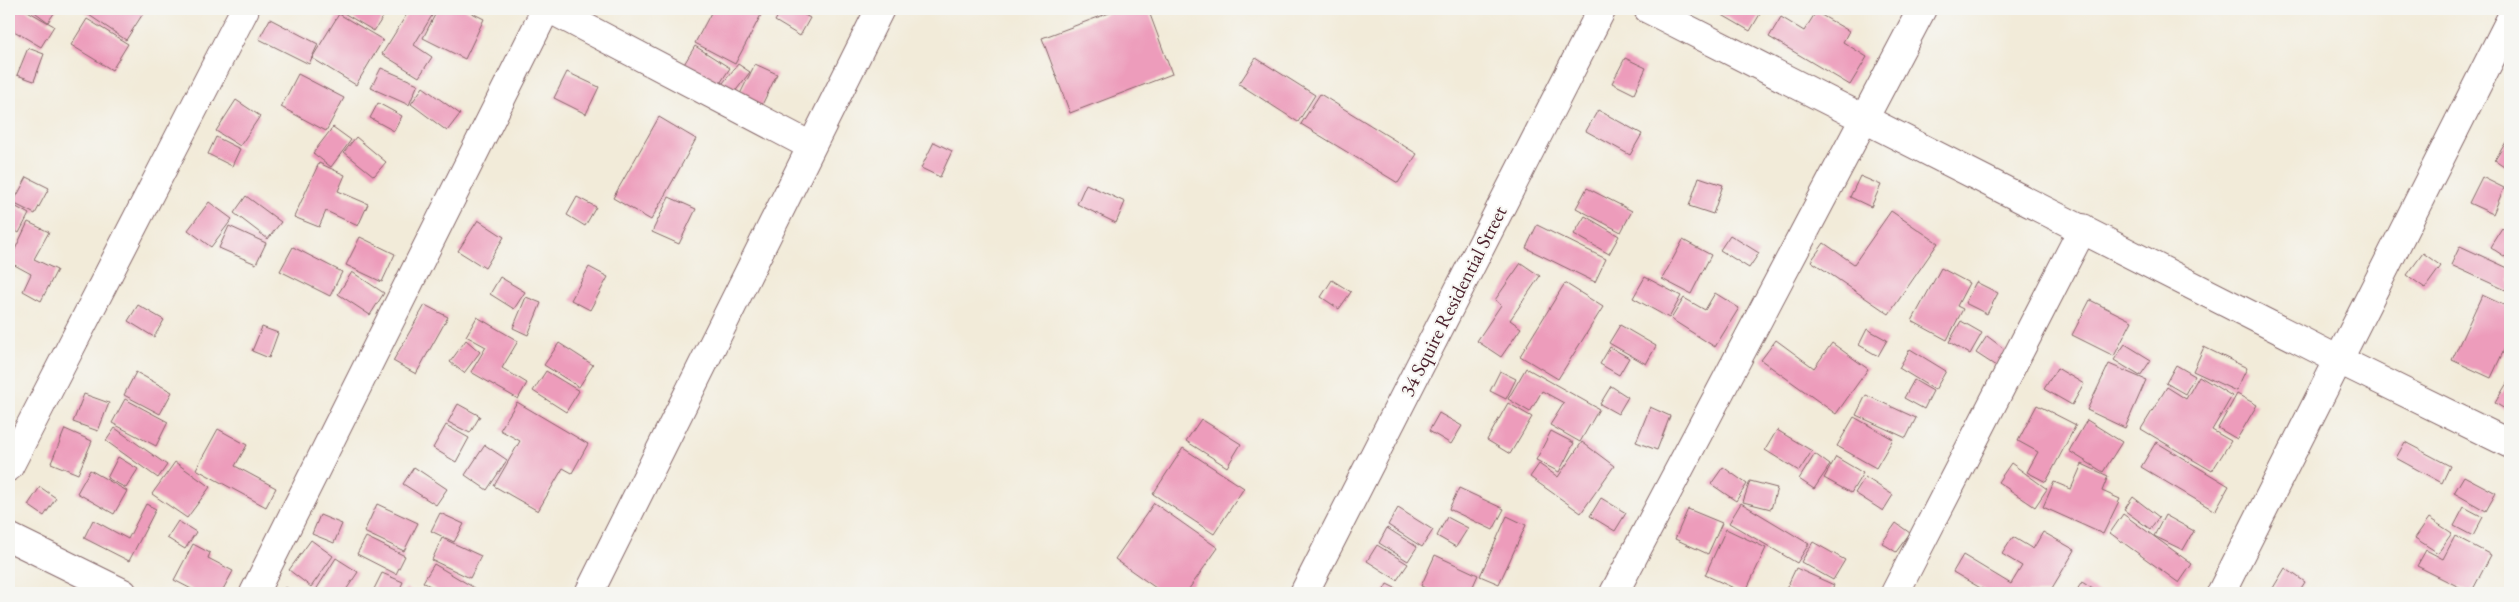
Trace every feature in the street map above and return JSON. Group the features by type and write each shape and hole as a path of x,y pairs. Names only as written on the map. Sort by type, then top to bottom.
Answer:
{"street":[{"path":"9,467 245,9"},
{"path":"254,593 546,9"},
{"path":"550,9 811,146"},
{"path":"589,593 880,9"},
{"name":"34 Squire Residential Street","path":"1304,593 1602,9"},
{"path":"1648,9 2083,228 2337,359 2510,444"},
{"path":"1614,593 1922,9"},
{"path":"2221,593 2337,359 2510,20"},
{"path":"1895,593 2083,228"},
{"path":"9,537 123,593"}],"building":[{"path":"9,9 24,9 54,26 41,47 9,28"},
{"path":"33,9 57,9 48,22"},
{"path":"88,9 146,9 126,40 86,13"},
{"path":"337,9 376,9 385,14 374,31"},
{"path":"410,9 436,9 414,45 432,57 419,77 382,54"},
{"path":"438,9 464,9 484,19 465,59 423,38"},
{"path":"713,9 754,9 762,13 735,64 695,43"},
{"path":"782,9 794,9 810,18 800,36 775,21"},
{"path":"1120,9 1148,9 1172,74 1070,113 1042,38"},
{"path":"1712,9 1763,9 1750,31"},
{"path":"1816,12 1849,31 1843,42 1867,57 1850,85 1769,37 1781,17 1804,31"},
{"path":"339,14 383,40 356,85 312,58"},
{"path":"87,19 128,44 112,70 71,45"},
{"path":"270,19 318,44 309,64 259,39"},
{"path":"695,46 730,68 717,88 683,66"},
{"path":"28,48 44,54 34,81 17,75"},
{"path":"1256,58 1315,95 1298,122 1239,84"},
{"path":"1625,58 1646,68 1634,94 1612,83"},
{"path":"738,64 750,72 731,97 719,88"},
{"path":"755,64 777,74 761,107 739,96"},
{"path":"381,68 418,84 409,105 371,88"},
{"path":"567,72 599,87 586,114 554,98"},
{"path":"298,74 344,98 326,131 281,107"},
{"path":"423,87 460,114 447,131 411,104"},
{"path":"1320,94 1417,154 1398,183 1301,124"},
{"path":"236,100 260,116 240,146 216,131"},
{"path":"378,103 402,116 394,131 370,118"},
{"path":"1598,110 1642,134 1630,155 1586,131"},
{"path":"659,117 696,139 651,220 613,198"},
{"path":"333,127 351,140 331,167 313,153"},
{"path":"216,137 240,149 232,166 208,154"},
{"path":"356,137 386,162 374,176 344,152"},
{"path":"934,142 952,151 940,177 921,168"},
{"path":"2506,142 2510,145 2510,170 2495,160"},
{"path":"319,163 345,175 338,191 368,204 358,226 326,211 319,227 294,217"},
{"path":"1860,176 1881,185 1871,207 1850,197"},
{"path":"27,177 49,188 35,214 13,203"},
{"path":"1699,177 1723,185 1713,214 1689,206"},
{"path":"2482,177 2504,188 2493,214 2469,203"},
{"path":"1086,184 1125,202 1116,223 1077,204"},
{"path":"1587,188 1632,211 1621,232 1576,208"},
{"path":"246,196 281,222 268,239 234,213"},
{"path":"577,197 596,207 585,226 567,215"},
{"path":"669,197 696,209 679,244 652,232"},
{"path":"209,202 232,219 211,247 188,230"},
{"path":"9,203 29,214 19,233 9,227"},
{"path":"1891,211 1938,243 1889,314 1811,261 1824,243 1854,264"},
{"path":"1585,216 1619,236 1609,254 1574,234"},
{"path":"478,220 504,237 485,268 458,251"},
{"path":"28,222 49,232 34,259 57,270 41,301 23,291 31,274 9,262"},
{"path":"1537,225 1606,259 1595,282 1526,248"},
{"path":"229,226 266,243 256,264 219,248"},
{"path":"2502,228 2510,234 2510,260 2490,247"},
{"path":"1730,235 1759,253 1749,268 1720,250"},
{"path":"360,237 395,254 382,282 346,265"},
{"path":"9,238 14,241 9,252"},
{"path":"1683,240 1711,255 1691,294 1662,279"},
{"path":"2460,246 2510,269 2510,292 2451,265"},
{"path":"293,247 342,272 330,296 280,271"},
{"path":"2423,253 2441,266 2425,288 2407,275"},
{"path":"1521,263 1540,276 1510,320 1521,328 1501,357 1477,341 1501,305 1495,300"},
{"path":"589,267 608,277 590,310 571,300"},
{"path":"1941,268 1969,283 1957,306 1963,309 1947,340 1912,321"},
{"path":"352,272 384,293 370,315 338,294"},
{"path":"500,277 525,292 514,309 490,294"},
{"path":"1645,277 1681,296 1669,318 1633,298"},
{"path":"1332,280 1351,292 1339,309 1321,297"},
{"path":"1976,282 1998,293 1987,314 1965,303"},
{"path":"1565,283 1603,307 1558,379 1520,356"},
{"path":"1715,293 1739,308 1715,347 1671,319 1684,298 1705,310"},
{"path":"2482,295 2510,308 2510,337 2491,378 2452,360"},
{"path":"526,297 541,303 528,335 513,328"},
{"path":"2090,300 2132,321 2114,356 2072,335"},
{"path":"138,305 164,320 154,337 128,321"},
{"path":"425,305 448,317 416,374 393,361"},
{"path":"477,317 518,341 502,368 527,383 518,399 471,372 486,347 466,336"},
{"path":"1961,321 1982,333 1970,354 1949,342"},
{"path":"1620,325 1656,346 1646,364 1609,343"},
{"path":"262,327 278,333 269,358 252,351"},
{"path":"1867,329 1887,340 1878,356 1859,345"},
{"path":"1987,336 2007,351 1996,366 1976,353"},
{"path":"466,340 480,352 464,373 450,362"},
{"path":"1776,340 1814,368 1832,343 1868,369 1836,414 1761,360"},
{"path":"559,343 593,365 579,387 544,365"},
{"path":"2125,344 2151,360 2140,376 2114,360"},
{"path":"1610,347 1629,358 1619,375 1600,364"},
{"path":"2204,347 2247,368 2236,391 2193,371"},
{"path":"1910,349 1946,371 1935,390 1899,368"},
{"path":"2109,364 2146,380 2125,428 2087,410"},
{"path":"2176,365 2195,376 2185,394 2166,383"},
{"path":"1526,368 1599,409 1580,442 1550,425 1564,403 1542,391 1530,412 1508,399"},
{"path":"2057,368 2084,384 2072,405 2044,389"},
{"path":"546,371 579,391 566,412 533,391"},
{"path":"1500,371 1516,379 1506,399 1490,391"},
{"path":"136,372 172,392 160,414 124,395"},
{"path":"2199,376 2232,396 2212,430 2231,441 2212,471 2141,429 2167,387 2186,399"},
{"path":"2510,378 2510,412 2495,403"},
{"path":"1914,380 1933,391 1924,409 1904,398"},
{"path":"1611,386 1628,397 1618,414 1600,404"},
{"path":"84,394 109,403 98,431 73,422"},
{"path":"2237,394 2257,405 2237,439 2218,428"},
{"path":"1866,395 1916,418 1906,438 1856,415"},
{"path":"125,399 168,422 156,446 112,423"},
{"path":"517,402 588,444 572,473 563,468 538,511 494,486 520,441 500,430"},
{"path":"1508,403 1532,417 1510,454 1487,440"},
{"path":"458,404 480,416 470,433 448,422"},
{"path":"2037,405 2076,425 2046,482 2027,472 2038,452 2018,441"},
{"path":"1650,407 1670,416 1657,450 1636,442"},
{"path":"1439,413 1462,426 1451,444 1429,431"},
{"path":"1854,417 1893,439 1876,468 1837,446"},
{"path":"1201,419 1241,444 1227,467 1186,441"},
{"path":"2087,420 2122,442 2103,472 2069,451"},
{"path":"446,425 469,438 456,462 433,448"},
{"path":"115,428 167,465 158,478 106,441"},
{"path":"65,429 92,441 78,474 51,463"},
{"path":"218,429 247,445 235,466 276,488 266,507 196,469"},
{"path":"1777,430 1812,451 1799,471 1765,450"},
{"path":"1551,431 1574,443 1559,472 1536,460"},
{"path":"1582,442 1614,466 1581,513 1530,477 1539,464 1558,477"},
{"path":"2156,442 2229,486 2215,511 2141,467"},
{"path":"2405,442 2450,466 2442,483 2396,458"},
{"path":"485,445 507,460 487,490 465,475"},
{"path":"1183,448 1244,488 1214,534 1153,494"},
{"path":"1815,454 1830,465 1814,489 1799,479"},
{"path":"118,457 138,469 126,488 107,478"},
{"path":"1836,457 1863,473 1851,493 1824,478"},
{"path":"175,462 210,487 187,518 152,494"},
{"path":"2011,463 2047,489 2035,507 1998,482"},
{"path":"2082,464 2108,476 2102,491 2120,499 2103,534 2043,507 2054,482 2071,489"},
{"path":"414,467 447,489 436,505 403,484"},
{"path":"1723,467 1747,484 1736,501 1711,484"},
{"path":"90,470 127,491 114,514 77,493"},
{"path":"2464,476 2496,493 2486,511 2454,493"},
{"path":"1865,477 1893,495 1883,511 1855,493"},
{"path":"1750,481 1777,488 1771,509 1743,502"},
{"path":"40,487 56,498 44,516 28,505"},
{"path":"1459,488 1504,509 1493,530 1449,509"},
{"path":"2133,497 2159,517 2150,529 2124,510"},
{"path":"1601,498 1626,513 1615,531 1590,516"},
{"path":"1154,503 1218,548 1186,593 1163,593 1115,559"},
{"path":"1741,503 1809,544 1797,563 1729,523"},
{"path":"146,504 156,509 129,561 84,538 93,520 128,539"},
{"path":"377,504 418,523 404,551 364,532"},
{"path":"2464,507 2483,517 2473,536 2454,526"},
{"path":"1398,508 1433,530 1422,547 1388,525"},
{"path":"1688,509 1722,523 1708,554 1675,539"},
{"path":"440,513 464,524 454,542 431,531"},
{"path":"2123,514 2192,564 2179,583 2110,533"},
{"path":"320,515 342,524 334,543 312,534"},
{"path":"2165,515 2194,531 2183,550 2154,536"},
{"path":"1507,516 1526,525 1499,584 1480,576"},
{"path":"1447,517 1468,528 1456,547 1437,536"},
{"path":"2429,518 2452,533 2438,553 2415,538"},
{"path":"178,521 196,532 185,549 167,538"},
{"path":"1896,523 1910,533 1896,552 1882,543"},
{"path":"1387,528 1417,547 1408,561 1379,543"},
{"path":"1726,529 1766,548 1745,593 1705,575"},
{"path":"2043,532 2075,550 2049,593 1989,593 1953,572 1963,555 2011,584 2022,566 2002,554 2013,537 2033,549"},
{"path":"2455,536 2491,555 2471,593 2417,566 2426,550 2443,559"},
{"path":"366,537 405,556 396,574 357,554"},
{"path":"442,538 481,556 470,578 432,560"},
{"path":"311,540 333,556 311,587 289,570"},
{"path":"1813,542 1845,560 1833,580 1801,562"},
{"path":"193,544 210,553 208,558 233,571 221,593 199,593 174,580"},
{"path":"1377,545 1408,564 1397,580 1367,561"},
{"path":"1435,555 1478,575 1470,593 1437,593 1421,586"},
{"path":"336,558 358,572 344,593 314,593"},
{"path":"434,564 483,593 442,593 423,582"},
{"path":"1796,568 1834,585 1830,593 1794,593 1786,589"},
{"path":"2285,568 2305,582 2298,593 2270,593"},
{"path":"382,573 403,582 398,593 372,593"},
{"path":"2082,582 2099,593 2075,593"},
{"path":"1387,584 1405,593 1382,593"},
{"path":"285,587 297,593 282,593"},
{"path":"406,588 414,593 402,593"}]}
